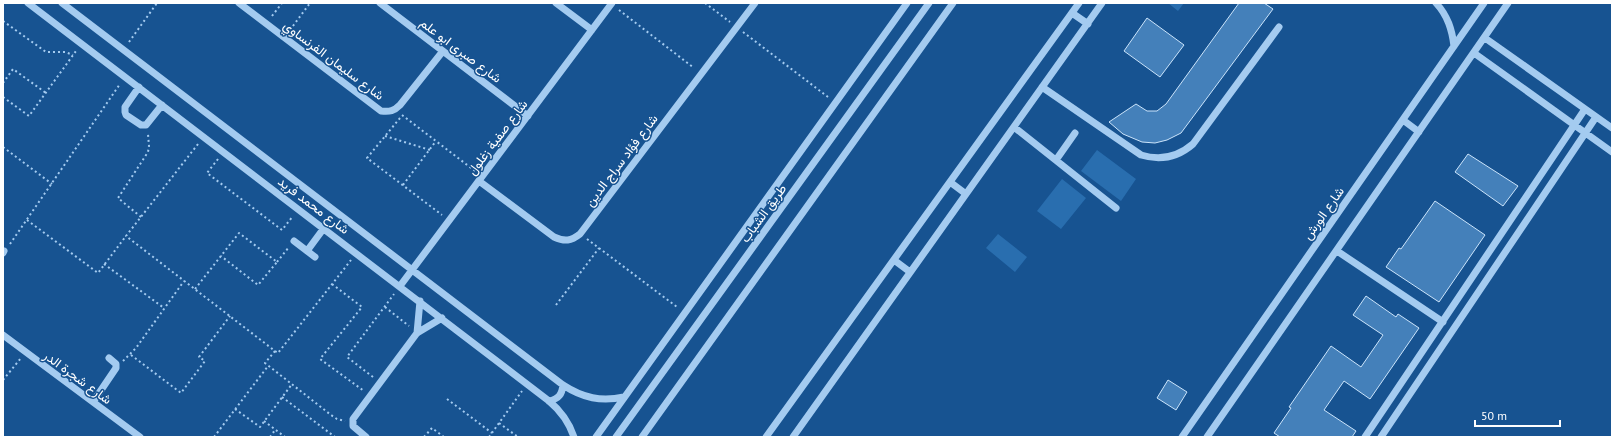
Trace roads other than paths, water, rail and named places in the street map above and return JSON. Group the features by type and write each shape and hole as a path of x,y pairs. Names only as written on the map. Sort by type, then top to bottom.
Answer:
{"street":[{"name":"شارع محمد فريد","path":"28,3 528,384 560,411 568,422 574,437"},
{"name":"شارع محمد فريد","path":"62,3 562,385 586,397 605,400 624,397"},
{"name":"شارع سليمان الفرنساوي","path":"239,3 381,111 388,112 395,110 443,51"},
{"name":"شارع صبرى ابو علم","path":"380,3 528,116"},
{"path":"556,3 592,30"},
{"name":"شارع صفية زغلول","path":"400,286 612,3"},
{"name":"شارع فؤاد سراج الدين","path":"481,179 554,237 563,241 572,240 580,234 755,3"},
{"name":"طريق الشباب","path":"596,437 907,3"},
{"name":"طريق الشباب","path":"616,437 929,3"},
{"path":"642,437 953,3"},
{"path":"766,437 1079,3"},
{"path":"793,437 1102,3"},
{"path":"1436,3 1447,17 1452,31 1454,46"},
{"name":"شارع الورش","path":"1182,437 1484,3"},
{"path":"1207,437 1420,132 1508,3"},
{"path":"1072,13 1088,24"},
{"path":"1042,87 1141,155 1150,158 1168,157 1183,152 1193,144 1279,27"},
{"path":"1484,38 1612,128"},
{"path":"1474,53 1612,152"},
{"path":"138,87 125,107 125,112 144,126 149,124 162,105"},
{"path":"1365,437 1585,109"},
{"path":"1381,437 1596,117"},
{"path":"1402,120 1420,132"},
{"path":"1014,127 1116,208"},
{"path":"1056,160 1075,133"},
{"path":"950,182 966,194"},
{"path":"307,251 324,228"},
{"path":"294,241 315,257"},
{"path":"1337,251 1443,322"},
{"path":"894,260 910,272"},
{"path":"417,333 420,301"},
{"path":"366,437 353,426 352,421 417,333 442,318"},
{"name":"شارع شجرة الدر","path":"3,335 140,437"},
{"path":"93,402 114,372 116,364 109,358"},
{"path":"549,401 560,396 562,385"}]}
